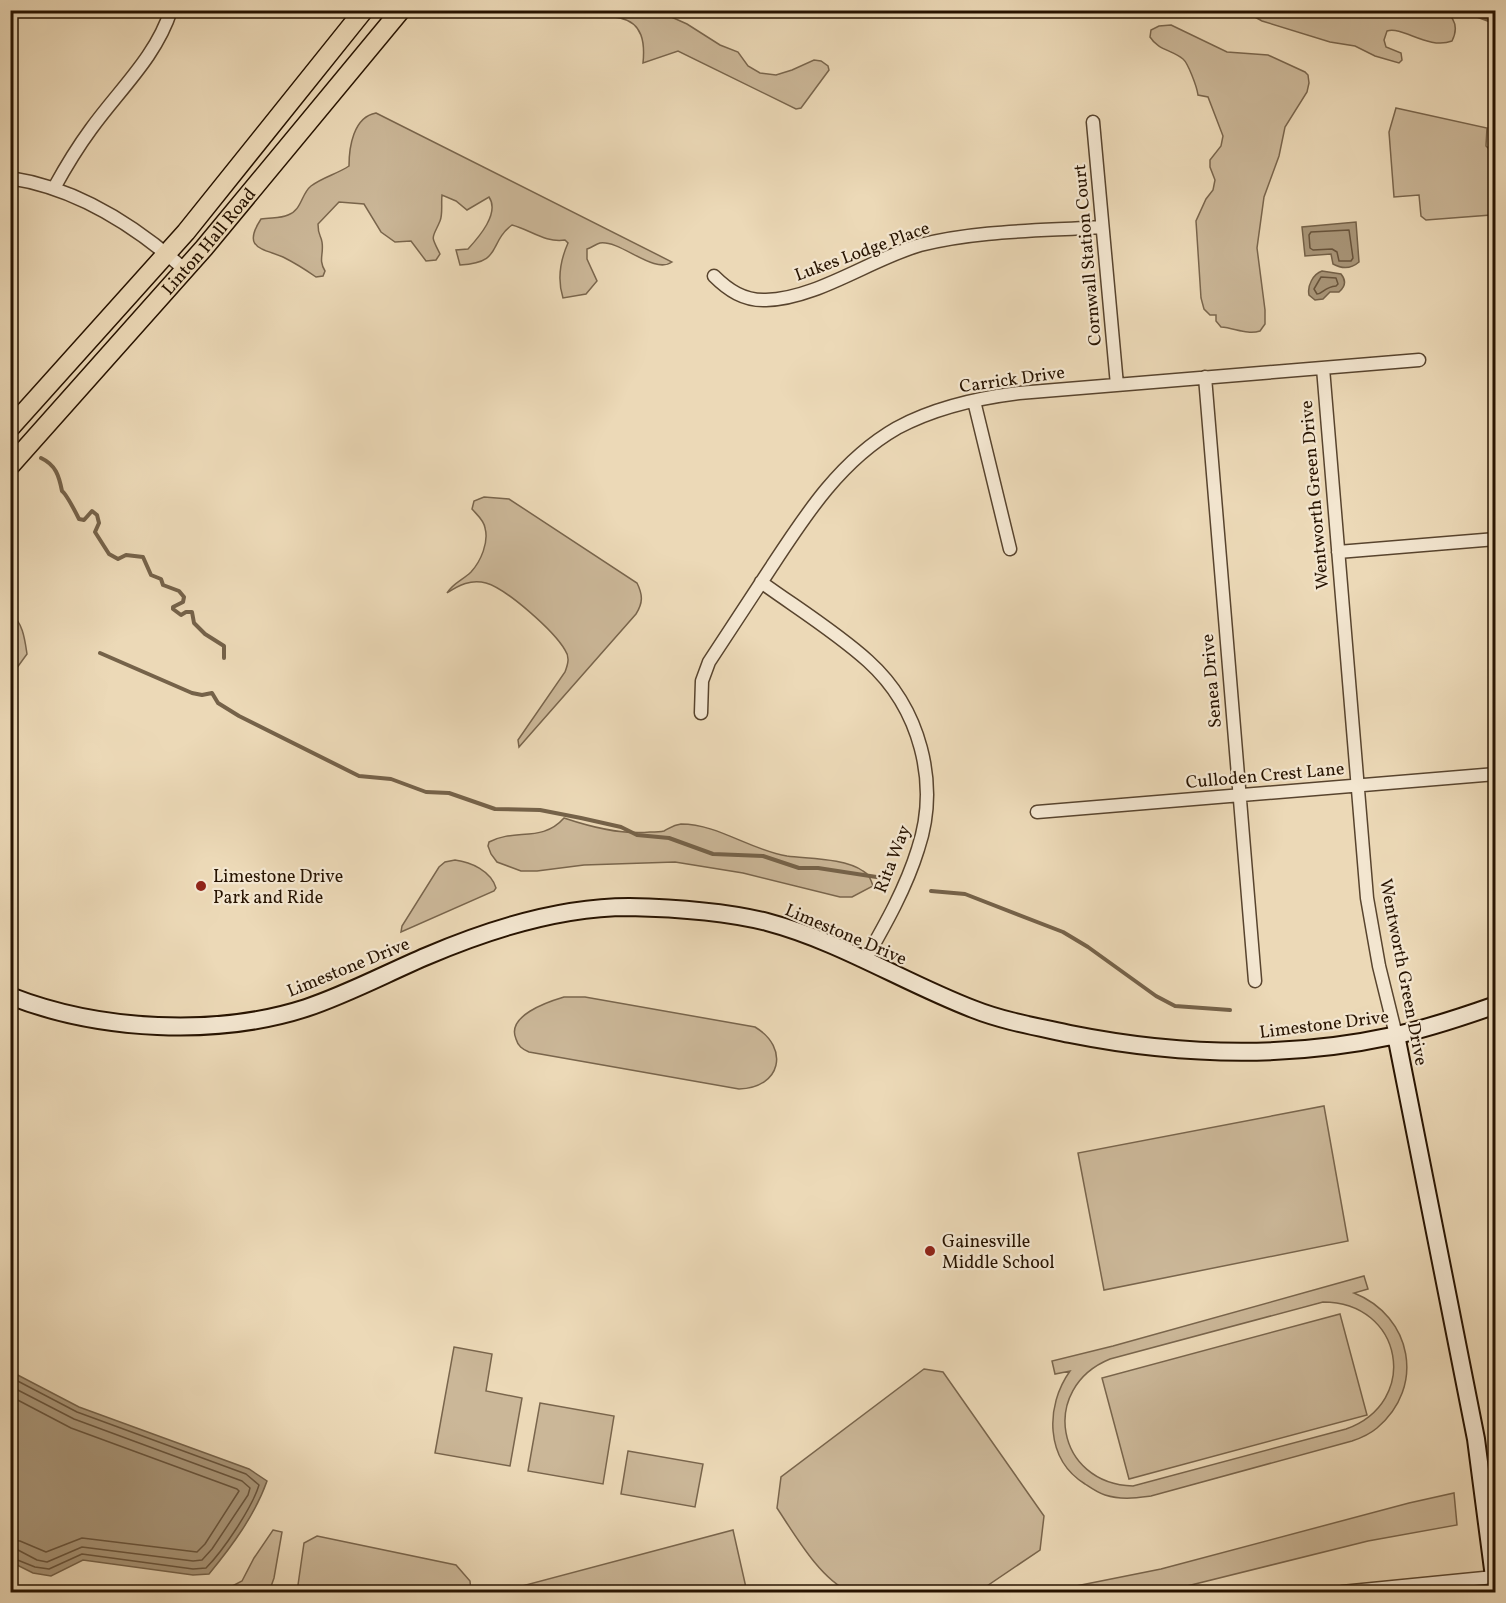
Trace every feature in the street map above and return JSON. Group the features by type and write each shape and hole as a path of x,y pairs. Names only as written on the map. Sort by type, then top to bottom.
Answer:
{"main road":[{"name":"Linton Hall Road","path":"10,428 167,254 364,10"},
{"name":"Linton Hall Road","path":"10,466 185,270 401,10"}],"street":[{"path":"54,188 91,128 151,53 171,10"},
{"name":"Cornwall Station Court","path":"1093,122 1117,385"},
{"path":"10,177 54,188 96,207 167,254 185,270"},
{"name":"Lukes Lodge Place","path":"714,276 735,294 749,299 766,300 804,292 902,251 933,243 966,237 1102,226"},
{"name":"Carrick Drive","path":"700,713 702,681 709,662 824,490 857,456 897,428 935,412 974,401 1019,393 1419,360"},
{"name":"Wentworth Green Drive","path":"1323,368 1367,898 1474,1428 1495,1577"},
{"name":"Senea Drive","path":"1205,377 1255,981"},
{"path":"974,401 1010,549"},
{"path":"1338,552 1496,539"},
{"name":"Rita Way","path":"761,582 869,662 893,689 903,705 921,746 927,786 926,820 918,850 901,891 866,960"},
{"name":"Culloden Crest Lane","path":"1037,812 1496,774"},
{"name":"Limestone Drive","path":"10,996 54,1010 145,1025 208,1025 242,1022 305,1008 476,936 543,918 585,910 625,907 728,915 766,922 805,934 976,1010 1051,1030 1131,1045 1234,1052 1318,1047 1396,1035 1496,1005"},
{"path":"1342,1593 1495,1577"}],"shaded area":[{"path":"593,11 658,11 687,24 720,45 738,52 748,66 760,73 776,75 814,60 821,61 828,66 829,70 801,108 796,109 678,51 643,63 643,41 634,24"},
{"path":"1244,11 1445,11 1454,21 1455,32 1452,41 1434,43 1401,32 1387,31 1384,40 1386,47 1401,53 1402,60 1399,63 1375,56 1355,46 1330,42 1262,21"},
{"path":"1171,25 1227,52 1268,55 1308,75 1307,92 1285,127 1279,156 1264,197 1257,248 1265,310 1265,324 1260,331 1246,332 1221,327 1216,321 1216,315 1210,315 1204,309 1201,298 1196,221 1206,199 1213,190 1215,180 1210,160 1221,146 1223,136 1208,97 1198,95 1185,61 1157,45 1150,37 1151,30 1159,26"},
{"path":"1396,108 1487,128 1486,146 1491,151 1495,208 1491,215 1426,220 1421,216 1419,195 1394,197 1389,132"},
{"path":"376,113 672,262 665,265 656,264 608,243 600,243 587,249 587,259 597,281 586,294 563,298 560,277 561,263 568,243 565,240 551,240 512,225 504,232 489,256 474,263 460,265 456,250 468,249 477,238 490,217 492,203 489,197 467,210 456,201 442,195 441,218 433,237 440,254 436,260 426,261 411,241 395,242 381,232 364,204 339,202 318,224 325,271 323,276 316,277 287,259 257,246 253,236 261,219 282,217 293,213 311,186 349,166 351,142 357,127 362,120"},
{"path":"484,497 509,499 637,583 641,595 641,603 636,614 519,747 518,740 565,672 568,658 559,642 541,622 506,593 495,587 481,582 470,582 447,593 471,572 483,551 486,539 484,525 472,509 474,501"},
{"path":"11,614 21,627 27,654 11,676"},
{"path":"564,818 595,827 639,833 661,832 678,824 695,825 773,853 826,860 855,867 870,877 873,886 852,897 840,897 743,873 675,862 584,865 521,871 497,862 491,854 489,842 499,838 547,830 556,826"},
{"path":"455,860 474,865 485,872 496,888 494,891 401,932 402,926 439,867 445,862"},
{"path":"564,997 585,997 755,1027 773,1045 776,1066 764,1082 753,1087 739,1089 529,1052 521,1047 514,1031 522,1017 539,1006"},
{"path":"1324,1106 1348,1241 1104,1290 1078,1153"},
{"path":"1364,1276 1368,1289 1354,1293 1374,1304 1389,1318 1400,1335 1406,1354 1407,1373 1402,1393 1392,1411 1377,1428 1362,1437 1151,1496 1117,1498 1097,1492 1072,1473 1062,1461 1053,1431 1056,1400 1070,1371 1055,1374 1052,1361","holes":["1323,1302 1350,1306 1371,1318 1385,1335 1393,1355 1393,1377 1385,1398 1370,1416 1346,1429 1133,1486 1107,1481 1087,1469 1073,1453 1066,1433 1066,1411 1073,1391 1087,1373 1110,1359"]},
{"path":"1340,1314 1367,1415 1129,1479 1102,1378"},
{"path":"454,1347 492,1354 486,1391 522,1398 510,1466 435,1453"},
{"path":"924,1369 943,1372 1044,1516 1040,1550 978,1592 850,1592 839,1586 818,1567 777,1508 781,1477"},
{"path":"540,1403 614,1416 603,1484 528,1471"},
{"path":"628,1451 703,1464 695,1507 621,1494"},
{"path":"1454,1493 1457,1525 1368,1541 1163,1592 1046,1592 1161,1569"},
{"path":"273,1530 282,1532 274,1578 269,1592 221,1592 242,1581"},
{"path":"733,1530 747,1592 503,1591"},
{"path":"317,1536 456,1565 470,1581 471,1592 297,1592 304,1543"}],"water":[{"path":"1356,222 1359,262 1353,266 1346,268 1336,266 1333,264 1331,254 1305,256 1302,227"},
{"path":"1322,271 1341,274 1344,278 1344,285 1339,292 1330,292 1323,299 1315,300 1309,295 1309,288 1313,278"},
{"path":"10,1371 79,1407 249,1469 267,1481 242,1530 209,1574 193,1575 83,1560 51,1576 33,1573 11,1562"}],"waterway":[{"path":"1461,10 1496,23"},
{"path":"41,458 56,472 62,491 79,519 84,520 92,511 97,515 99,523 95,532 109,554 118,559 126,555 143,557 151,575 161,579 163,585 179,591 184,597 183,602 173,609 181,615 192,612 194,623 205,634 224,646 224,658"},
{"path":"100,653 192,693 202,695 212,693 218,703 239,716 359,776 391,779 426,792 449,793 495,809 540,810 581,818 621,827 637,835 669,838 713,854 763,856 799,868 818,868 883,878"},
{"path":"931,891 965,894 1063,932 1088,947 1156,996 1175,1006 1230,1010"}],"place":[{"name":"Limestone Drive Park and Ride","path":"201,886"},
{"name":"Gainesville Middle School","path":"930,1251"}]}
